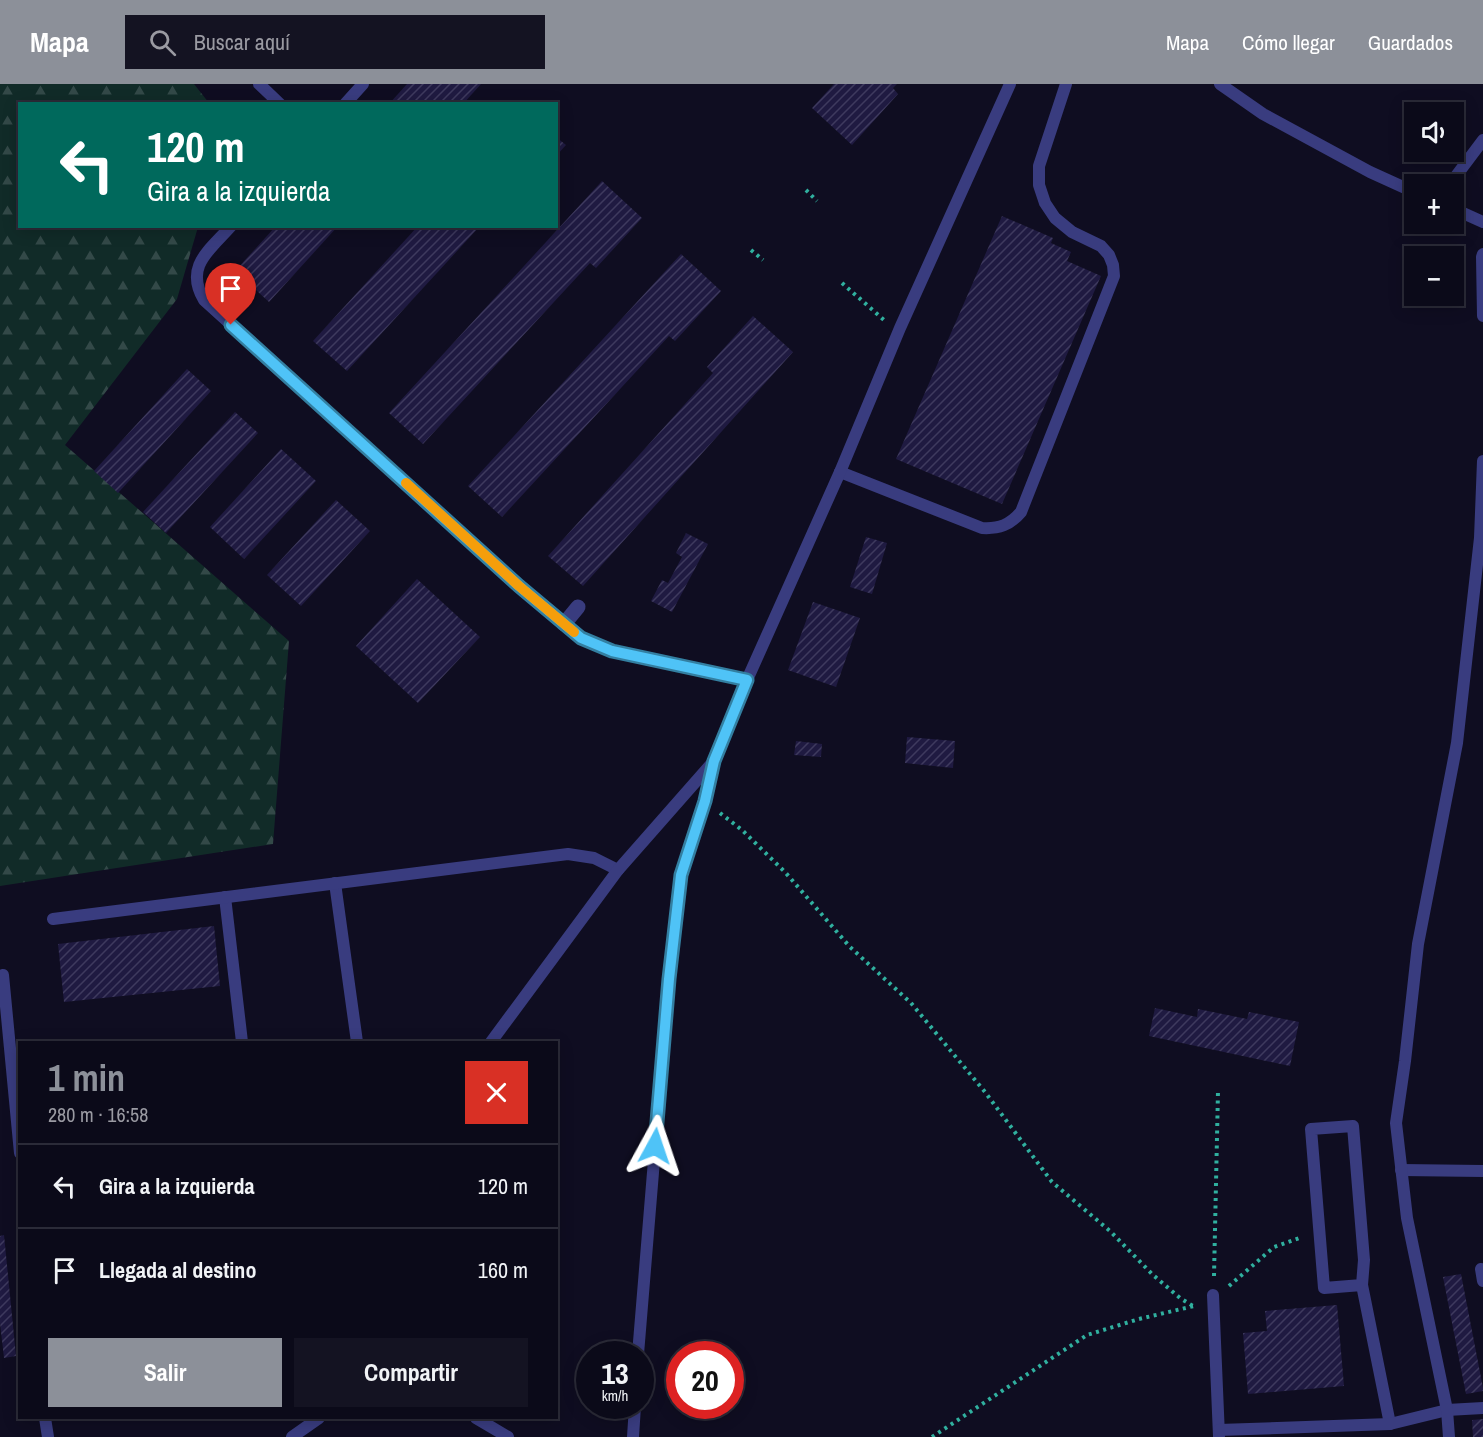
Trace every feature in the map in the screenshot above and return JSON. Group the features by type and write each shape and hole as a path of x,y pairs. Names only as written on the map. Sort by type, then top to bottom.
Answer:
{"street":[{"path":"564,624 578,607"}],"lane":[{"path":"259,84 278,102"},
{"path":"347,102 363,84"},
{"path":"639,1341 669,979 681,875 705,801 714,761 900,328 1010,84"},
{"path":"840,472 982,528 993,529 1004,526 1022,512 1114,276 1113,265 1101,246 1072,232 1056,218 1045,203 1039,185 1039,166 1066,84"},
{"path":"1220,84 1263,114 1370,172 1404,187"},
{"path":"1458,174 1483,140"},
{"path":"1464,213 1483,222"},
{"path":"229,228 201,259 197,269 198,290 204,300 519,586 581,638 612,651 747,680"},
{"path":"1483,257 1483,316"},
{"path":"1449,1437 1447,1410 1407,1218 1396,1123 1418,944 1457,742 1480,538 1483,461"},
{"path":"492,1041 618,870 714,761"},
{"path":"53,919 568,854 594,858 618,870"},
{"path":"335,883 357,1041"},
{"path":"225,897 242,1041"},
{"path":"3,975 18,1132"},
{"path":"1362,1285 1324,1288 1311,1130 1353,1126 1364,1260 1362,1285 1390,1424"},
{"path":"1401,1170 1483,1171"},
{"path":"1213,1295 1219,1434 1390,1424 1447,1410 1483,1408"},
{"path":"45,1419 48,1437"},
{"path":"292,1437 318,1419"},
{"path":"478,1419 508,1437"},
{"path":"633,1437 634,1419"}],"path":[{"path":"806,190 817,201"},
{"path":"751,250 763,260"},
{"path":"842,283 888,323 900,328"},
{"path":"705,801 742,830 785,872 850,947 911,1003 985,1092 1053,1182 1110,1231 1153,1275 1193,1306"},
{"path":"1213,1295 1218,1091"},
{"path":"932,1437 1087,1335 1193,1306 1231,1284 1274,1247 1319,1231"}],"green space":[{"path":"0,84 194,84 208,102 18,102 18,228 198,228 177,299 65,445 289,641 273,844 0,886"}],"building":[{"path":"407,84 481,84 465,102 391,102"},
{"path":"834,84 897,84 893,88 898,94 852,145 812,108"},
{"path":"558,139 566,145 558,154"},
{"path":"602,181 642,218 596,268 590,263 423,444 389,413"},
{"path":"1002,216 1053,238 1051,243 1071,252 1067,261 1101,276 1002,504 896,459"},
{"path":"274,228 336,228 269,302 235,271"},
{"path":"416,228 478,228 347,371 313,341"},
{"path":"681,254 721,291 675,341 669,336 502,517 468,486"},
{"path":"753,316 793,352 583,586 548,556 713,373 707,367"},
{"path":"187,369 211,391 118,493 94,471"},
{"path":"235,412 258,433 166,533 143,512"},
{"path":"281,449 316,481 244,559 210,527"},
{"path":"336,500 370,531 301,606 267,575"},
{"path":"686,533 708,544 672,612 651,601 662,580 668,583 682,557 676,553"},
{"path":"866,537 887,543 872,594 850,587"},
{"path":"417,579 480,637 418,703 356,646"},
{"path":"813,602 860,618 836,687 788,670"},
{"path":"907,737 955,741 953,768 905,763"},
{"path":"796,741 822,744 821,757 794,755"},
{"path":"214,926 220,986 64,1002 58,944"},
{"path":"1155,1008 1197,1017 1198,1009 1247,1019 1249,1012 1299,1022 1290,1066 1149,1036"},
{"path":"4,1235 16,1356 4,1358 0,1323 0,1236"},
{"path":"1461,1274 1483,1388 1483,1391 1466,1394 1443,1277"},
{"path":"1337,1305 1344,1386 1248,1394 1243,1333 1267,1331 1265,1311"},
{"path":"1483,1419 1483,1437 1473,1437 1472,1420"}],"slow traffic":[{"path":"406,483 519,586 574,632"}],"route":[{"path":"231,325 519,586 581,638 612,651 747,680 714,761 705,801 681,875 669,979 655,1146"}]}
